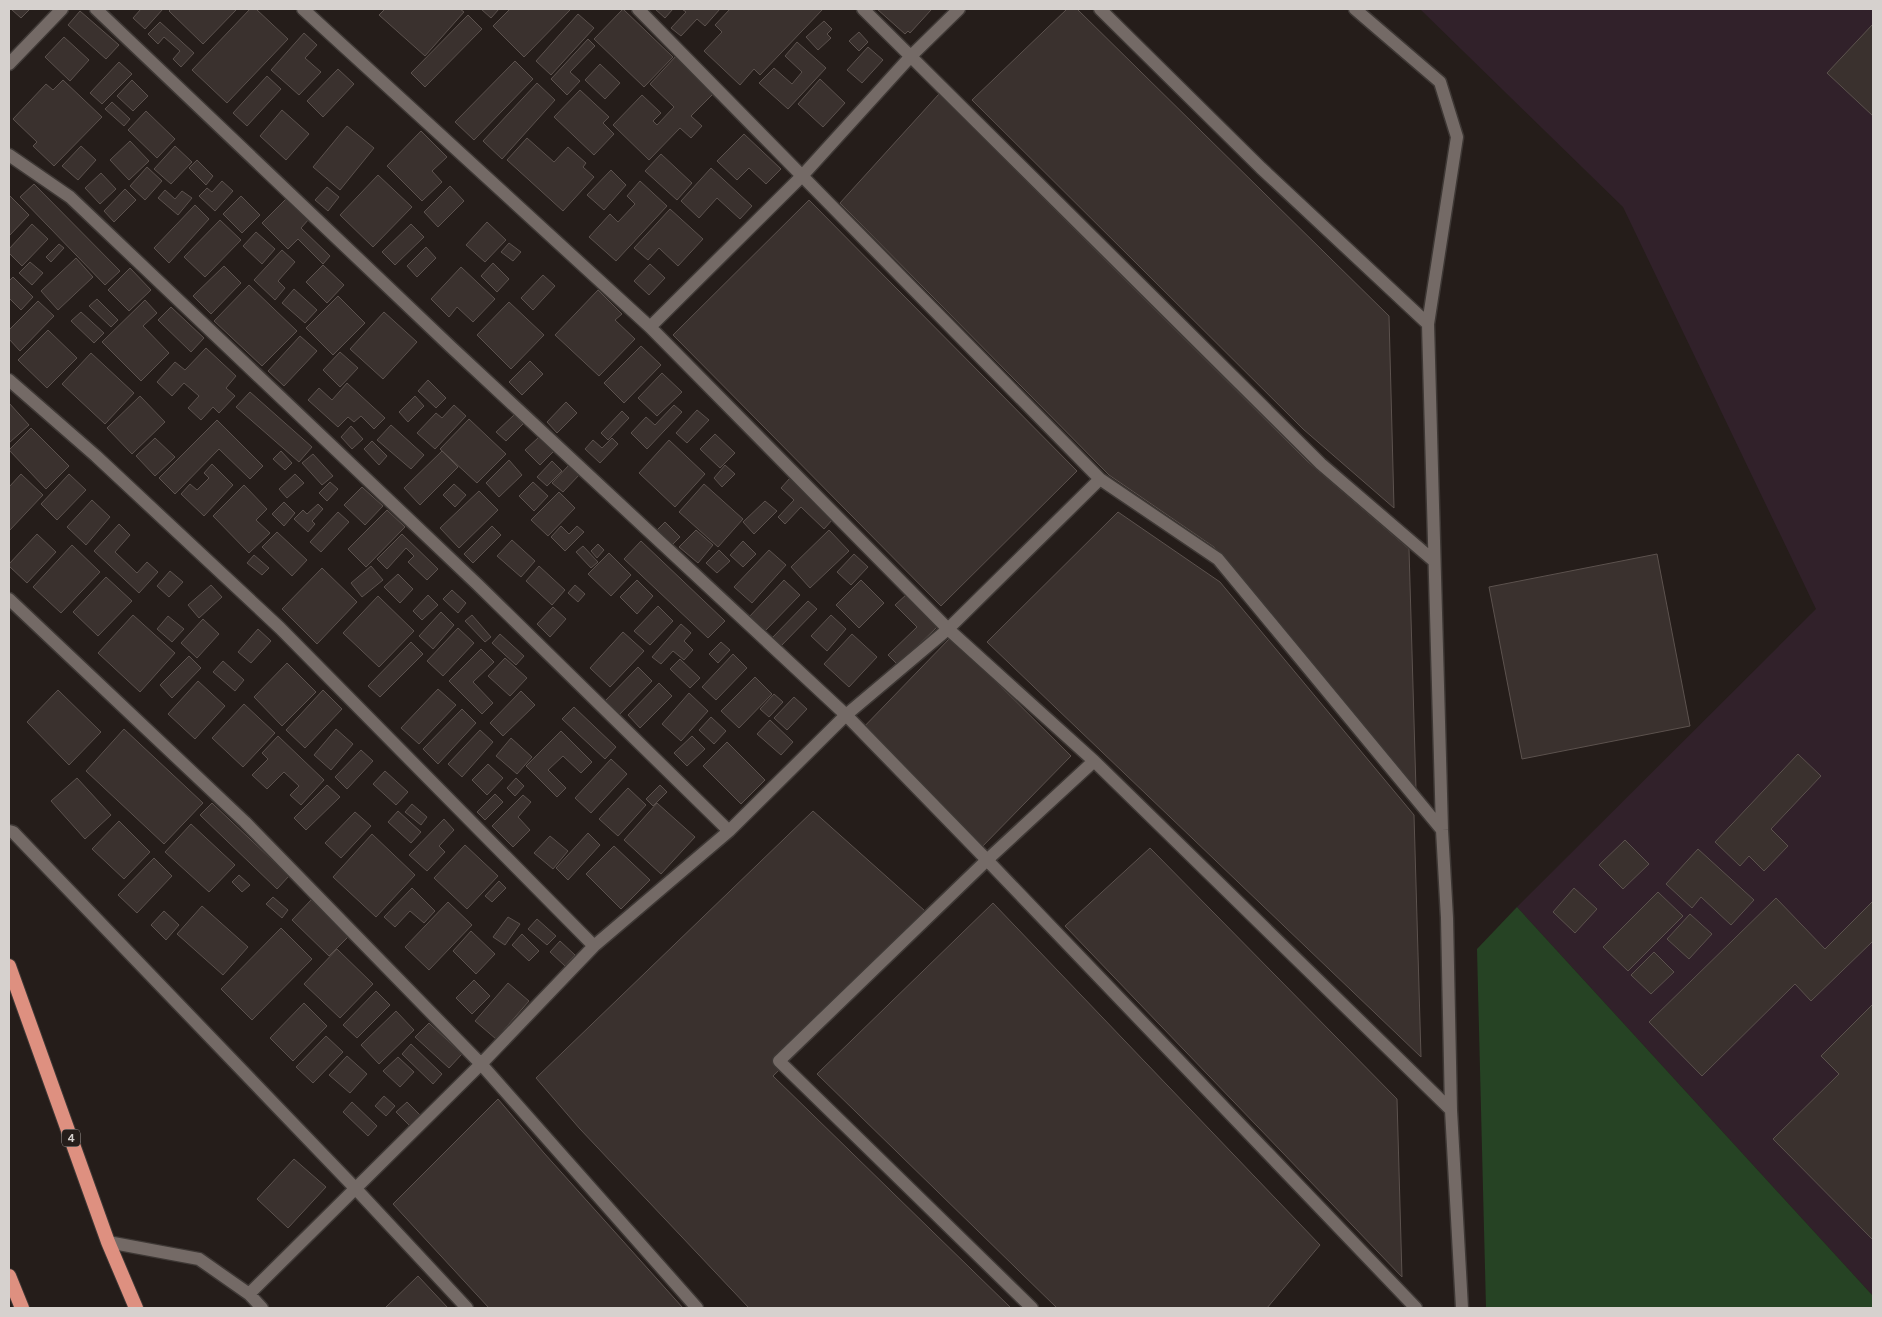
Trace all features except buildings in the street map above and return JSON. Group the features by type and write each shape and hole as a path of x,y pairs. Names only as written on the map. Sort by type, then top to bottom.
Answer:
{"highway":[{"name":"4","path":"9,966 108,1242 136,1308"},
{"path":"9,1276 22,1308"}],"street":[{"path":"9,64 62,9"},
{"path":"96,9 451,347 846,715 1416,1308"},
{"path":"303,9 650,327 948,629 1094,761 1451,1110"},
{"path":"638,9 1100,479 1218,559 1442,830"},
{"path":"863,9 1321,464 1434,562"},
{"path":"650,327 802,176 911,56 959,9"},
{"path":"1100,9 1269,175 1428,324"},
{"path":"1355,9 1440,82 1457,137 1428,324 1442,830 1447,918 1451,1110 1462,1308"},
{"path":"9,155 70,197 477,584 730,831"},
{"path":"9,380 96,456 280,628 594,946"},
{"path":"249,1294 481,1064 594,946 730,831 846,715 948,629 1100,479"},
{"path":"9,599 245,822 481,1064 697,1308"},
{"path":"1032,1308 779,1061 987,860 1094,761"},
{"path":"9,831 13,832 356,1189 467,1308"},
{"path":"108,1242 199,1259 249,1294 262,1308"}],"shaded area":[{"path":"1420,9 1873,9 1873,1296 1517,907 1816,609 1623,207"}],"green space":[{"path":"1517,907 1873,1296 1873,1308 1486,1308 1477,949"}]}
